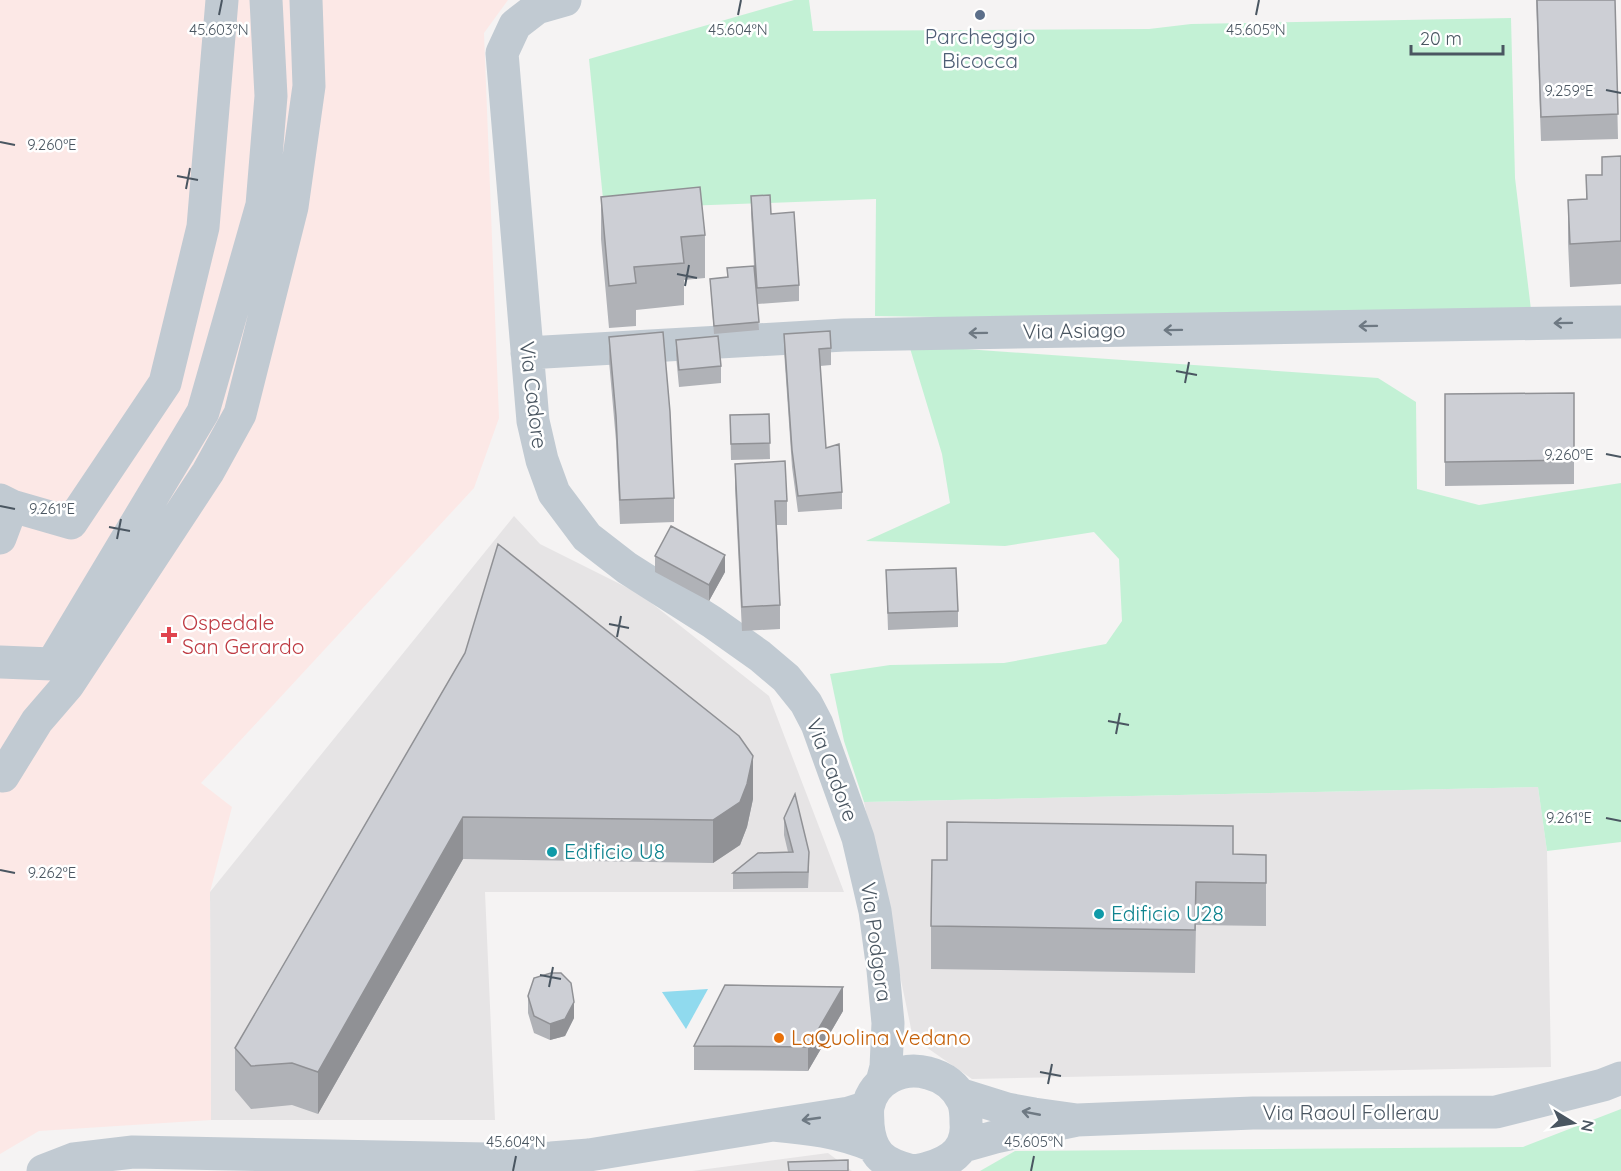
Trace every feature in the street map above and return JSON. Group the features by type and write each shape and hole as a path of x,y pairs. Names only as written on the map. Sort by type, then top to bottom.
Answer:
{"street":[{"path":"0,538 6,503 71,523 165,383 203,227 222,0"},
{"path":"0,662 52,664 203,412 262,205 271,96 266,0"},
{"path":"3,776 37,721 68,686 208,472 240,414 292,207 309,86 306,0"},
{"name":"Via Cadore","path":"565,0 537,8 515,25 502,53 533,422 542,460 554,493 586,537 627,568 735,638 786,678 806,703 817,724 858,838"},
{"name":"Via Asiago","path":"527,353 844,335 1621,322"},
{"name":"Via Podgora","path":"858,838 875,911 888,1023 886,1067 875,1094"},
{"path":"44,1171 74,1159 133,1152 487,1159 589,1155 849,1113 898,1073 918,1070 937,1075 951,1084 959,1094 965,1106 967,1128 963,1146 948,1160 933,1168 914,1171 893,1165 880,1157 869,1134 875,1094"},
{"name":"Via Raoul Follerau","path":"963,1146 1077,1120 1253,1113 1496,1112 1603,1085 1621,1078"},
{"name":"Via Raoul Follerau","path":"959,1094 1025,1112 1077,1120"},
{"path":"773,1125 820,1130 873,1146"}],"shaded area":[{"name":"Ospedale San Gerardo","path":"0,0 508,0 484,33 499,418 474,488 201,783 232,807 210,892 211,1120 39,1131 0,1154"},
{"path":"514,516 540,544 640,594 769,696 844,892 485,892 495,1120 211,1120 210,892"},
{"path":"1538,787 1547,851 1551,1067 972,1079 913,1038 864,802"},
{"path":"828,1153 852,1171 692,1171"}],"green space":[{"path":"794,0 809,0 813,31 1149,29 1191,24 1511,18 1515,178 1533,326 875,316 876,199 604,209 589,59"},
{"path":"909,345 1378,378 1416,402 1417,489 1479,505 1621,483 1621,842 1547,851 1538,787 864,802 844,741 830,674 890,665 1004,663 1106,644 1122,621 1119,559 1094,532 1005,546 866,541 950,503 942,454"},
{"path":"1621,1109 1621,1171 980,1171 1015,1151 1523,1147"}],"water":[{"path":"708,989 686,1029 662,992"}],"building":[{"path":"1537,0 1615,0 1618,114 1541,117"},
{"path":"1621,156 1621,241 1570,244 1568,200 1587,199 1586,175 1602,175 1602,157"},
{"path":"700,187 705,235 681,237 684,263 634,267 636,283 609,286 601,197"},
{"path":"770,195 771,214 794,212 799,285 757,288 751,196"},
{"path":"754,266 759,322 714,326 710,279 728,277 727,268"},
{"path":"830,331 831,348 819,349 826,448 839,444 842,492 798,496 792,450 784,334"},
{"path":"663,332 674,498 620,500 609,337"},
{"path":"718,336 721,366 679,370 676,340"},
{"path":"1574,393 1574,460 1445,462 1445,394"},
{"path":"769,414 770,443 731,444 730,415"},
{"path":"785,461 787,501 775,501 780,605 742,607 735,464"},
{"path":"671,526 725,555 709,585 655,556"},
{"name":"Edificio U8","path":"498,544 739,736 753,756 747,784 740,802 713,820 463,817 318,1072 292,1063 251,1066 235,1048 465,653"},
{"path":"956,568 958,611 888,613 886,570"},
{"path":"795,794 809,852 808,872 733,873 758,853 793,852 784,818"},
{"path":"947,822 1233,826 1233,854 1266,855 1266,883 1196,882 1195,930 931,926 932,860 947,860"},
{"path":"551,973 561,973 571,983 574,1002 565,1019 550,1024 534,1016 528,996 534,978"},
{"path":"725,985 843,987 808,1047 694,1046"},
{"path":"848,1160 848,1171 789,1171 788,1162"}],"place":[{"name":"Parcheggio Bicocca","path":"980,15"},
{"name":"Ospedale San Gerardo","path":"169,635"},
{"name":"Edificio U8","path":"552,852"},
{"name":"Edificio U28","path":"1099,914"},
{"name":"LaQuolina Vedano","path":"779,1038"}]}
